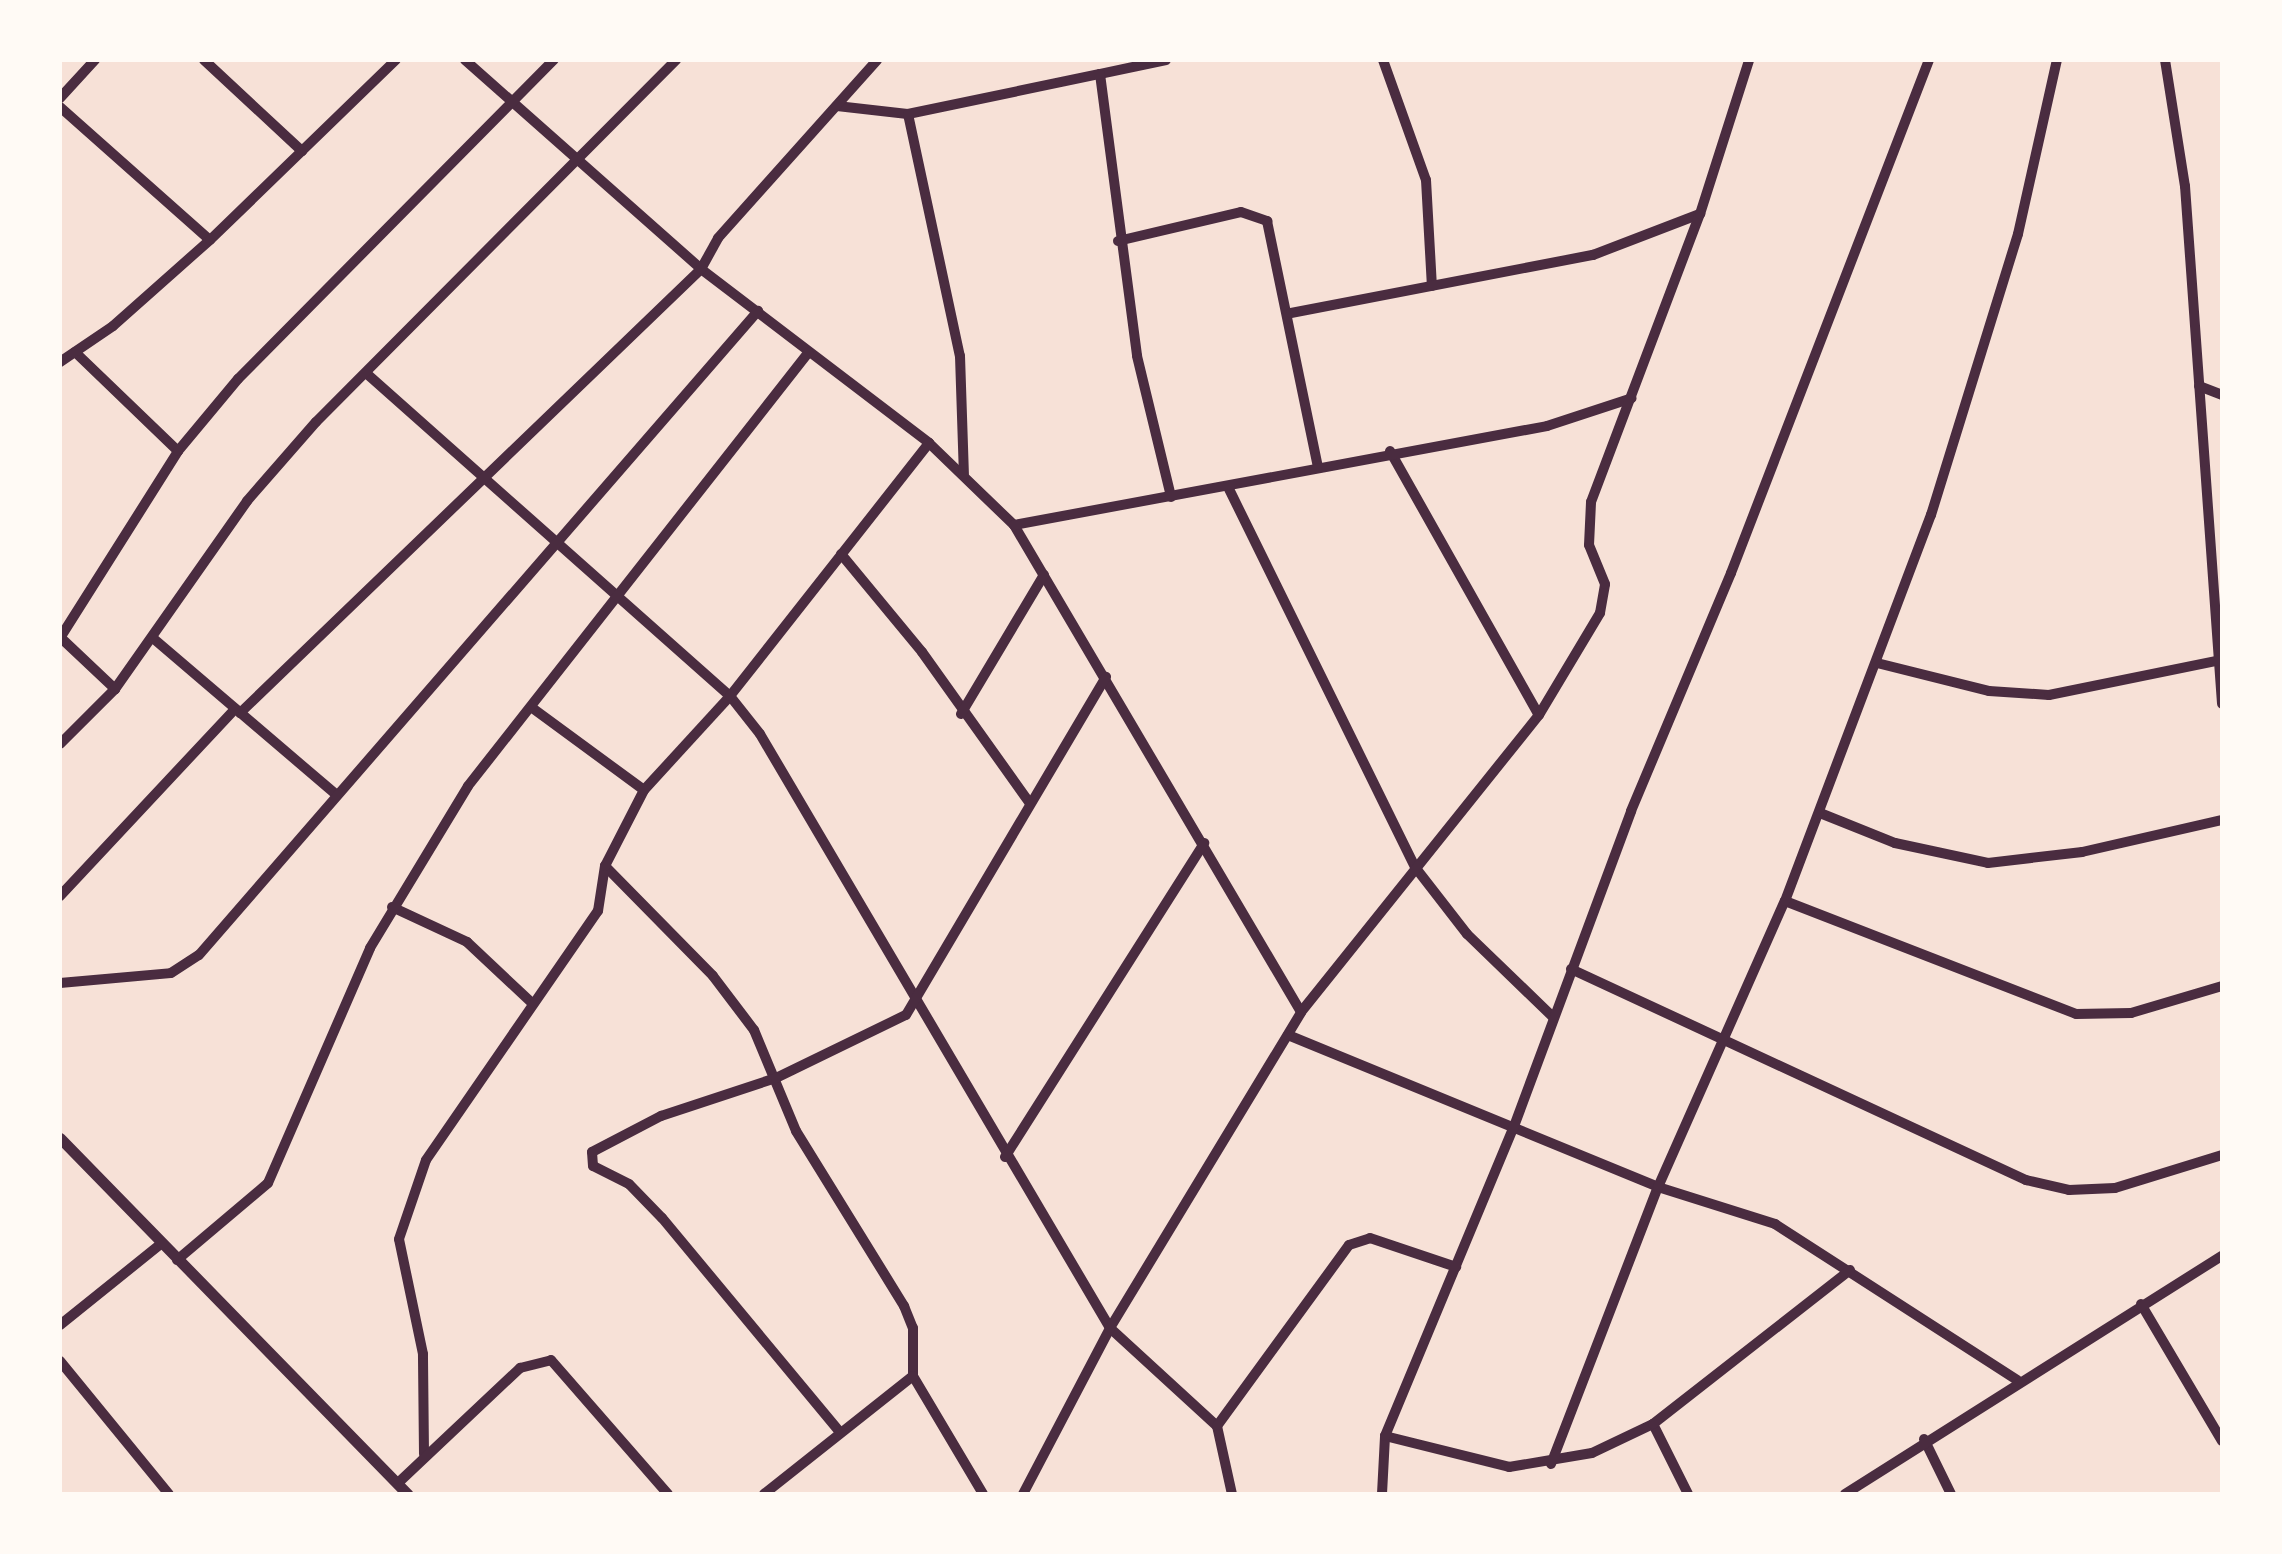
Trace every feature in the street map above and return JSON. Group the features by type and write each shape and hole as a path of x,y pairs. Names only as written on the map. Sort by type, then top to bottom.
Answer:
{"street":[{"path":"60,98 95,60"},
{"path":"204,60 302,150"},
{"path":"465,60 701,269 929,443 1014,525 1301,1012"},
{"path":"115,689 60,638 178,451 238,379 554,60"},
{"path":"60,744 115,689 154,639 247,501 574,159 676,60"},
{"path":"60,896 238,712 488,480 701,269 718,238 876,60"},
{"path":"837,106 908,114 1166,60"},
{"path":"1383,60 1426,180 1432,286"},
{"path":"1023,1494 1110,1328 1301,1012 1414,866 1539,715 1604,604 1587,518 1700,214 1750,60"},
{"path":"1382,1494 1385,1436 1513,1129 1571,969 1929,60"},
{"path":"1552,1464 1658,1187 1784,901 1876,663 2002,293 2057,60"},
{"path":"2165,60 2185,186 2222,704"},
{"path":"60,362 210,240 389,62"},
{"path":"1100,74 1118,240 1171,497"},
{"path":"60,106 210,240"},
{"path":"908,114 960,356 964,474"},
{"path":"1118,240 1252,211 1274,232 1318,468"},
{"path":"1291,314 1592,255 1700,214"},
{"path":"60,984 186,967 758,311"},
{"path":"75,352 178,451"},
{"path":"176,1260 268,1183 392,907 468,786 808,352"},
{"path":"366,373 730,696 760,734 917,996 1005,1156 1110,1328 1217,1426 1232,1494"},
{"path":"2200,386 2222,395"},
{"path":"1014,525 1229,489 1390,451 1547,426 1632,398"},
{"path":"424,1454 423,1354 399,1239 426,1160 598,911 605,866 644,790 730,696 929,443"},
{"path":"1390,451 1539,715"},
{"path":"1229,489 1414,866 1467,934 1553,1017"},
{"path":"841,554 922,652 962,714 1029,802"},
{"path":"962,714 1044,575"},
{"path":"154,639 334,793"},
{"path":"1876,663 1989,691 2049,695 2220,660"},
{"path":"839,1431 662,1218 629,1184 591,1162 592,1152 661,1116 776,1078 890,1025 917,996 1106,677"},
{"path":"531,708 644,790"},
{"path":"1820,814 1895,844 1988,863 2082,852 2222,820"},
{"path":"1005,1156 1071,1062 1204,844"},
{"path":"605,866 713,976 754,1030 796,1130 904,1306 913,1328 913,1376 983,1494"},
{"path":"1784,901 2076,1014 2131,1014 2222,986"},
{"path":"392,907 467,942 532,1003"},
{"path":"1571,969 1725,1037 2026,1180 2070,1190 2115,1188 2222,1155"},
{"path":"1288,1035 1658,1187 1775,1224 2017,1380"},
{"path":"60,1138 408,1494"},
{"path":"1217,1426 1349,1245 1370,1238 1456,1267"},
{"path":"60,1325 162,1243"},
{"path":"1845,1494 2017,1380 2222,1256"},
{"path":"1385,1436 1508,1467 1552,1464 1592,1453 1653,1424 1850,1270"},
{"path":"2141,1304 2222,1440"},
{"path":"398,1483 424,1454 520,1368 551,1360 668,1494"},
{"path":"60,1361 165,1490 150,1494"},
{"path":"764,1494 913,1376"},
{"path":"1653,1424 1688,1494"},
{"path":"1924,1439 1951,1494"}]}
